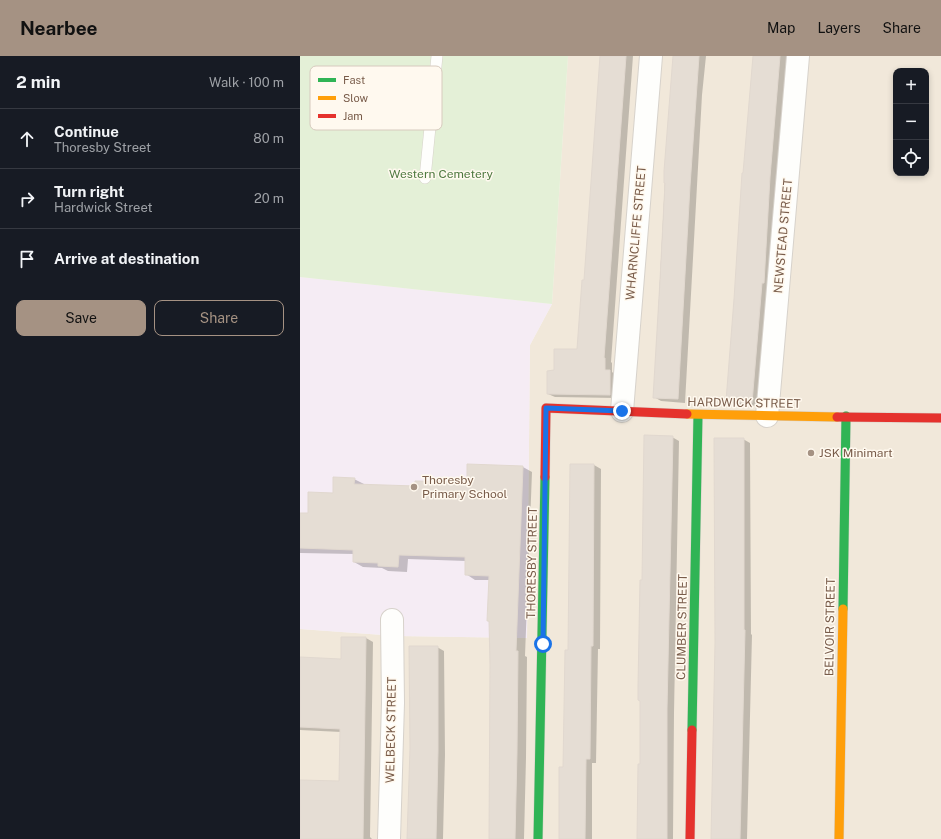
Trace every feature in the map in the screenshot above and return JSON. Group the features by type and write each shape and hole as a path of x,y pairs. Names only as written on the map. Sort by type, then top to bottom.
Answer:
{"street":[{"name":"WHARNCLIFFE STREET","path":"622,411 651,56"},
{"name":"NEWSTEAD STREET","path":"767,416 798,56"},
{"name":"HARDWICK STREET","path":"546,408 698,415 941,418"},
{"name":"THORESBY STREET","path":"538,839 546,408"},
{"name":"CLUMBER STREET","path":"690,839 698,415"},
{"name":"BELVOIR STREET","path":"839,839 846,416"},
{"name":"WELBECK STREET","path":"389,839 393,703 392,620"}],"lane":[{"path":"436,66 437,56"},
{"path":"425,178 430,130"}],"shaded area":[{"path":"568,56 941,56 941,839 300,839 300,629 397,636 527,638 530,345 552,304"},
{"name":"Thoresby Primary School","path":"300,277 552,304 530,345 527,638 397,636 300,629"}],"green space":[{"name":"Western Cemetery","path":"300,56 568,56 552,304 300,277"}],"building":[{"path":"600,56 626,56 604,358 605,370 610,370 610,395 547,394 547,371 554,370 554,349 577,349 582,280 584,280"},
{"path":"673,56 699,56 678,399 653,398 665,183 664,171"},
{"path":"753,56 780,56 770,177 764,283 762,283 752,403 726,401 742,173"},
{"path":"644,435 673,436 667,709 667,839 637,839 638,764 640,764 640,701 638,700 638,687 640,580 642,580"},
{"path":"714,438 744,438 745,630 740,839 711,839 715,643"},
{"name":"Thoresby Primary School","path":"467,464 523,466 516,651 518,651 515,839 489,839 490,664 489,621 487,621 489,576 465,575 465,557 399,555 398,567 378,566 378,563 353,562 353,550 300,548 300,513 308,513 308,492 333,493 333,477 355,478 354,484 415,486 415,481 467,482"},
{"path":"570,464 594,464 593,646 591,646 590,759 586,759 585,839 559,839 559,767 563,767 565,650 568,650"},
{"path":"341,637 366,637 363,839 300,839 300,780 339,781 340,729 300,727 300,657 341,659"},
{"path":"409,646 438,646 436,839 407,839 410,748"}],"traffic: fast":[{"path":"692,730 698,415"},
{"path":"843,609 846,416"},
{"path":"538,839 545,477"}],"traffic: slow":[{"path":"687,414 837,417"},
{"path":"839,839 843,609"}],"traffic: jam":[{"path":"545,477 546,408 687,414"},
{"path":"837,417 941,418"},
{"path":"690,839 692,730"}],"place":[{"name":"JSK Minimart","path":"811,453"},
{"name":"Thoresby Primary School","path":"414,487"}],"route":[{"path":"543,644 546,408 622,411"}]}
